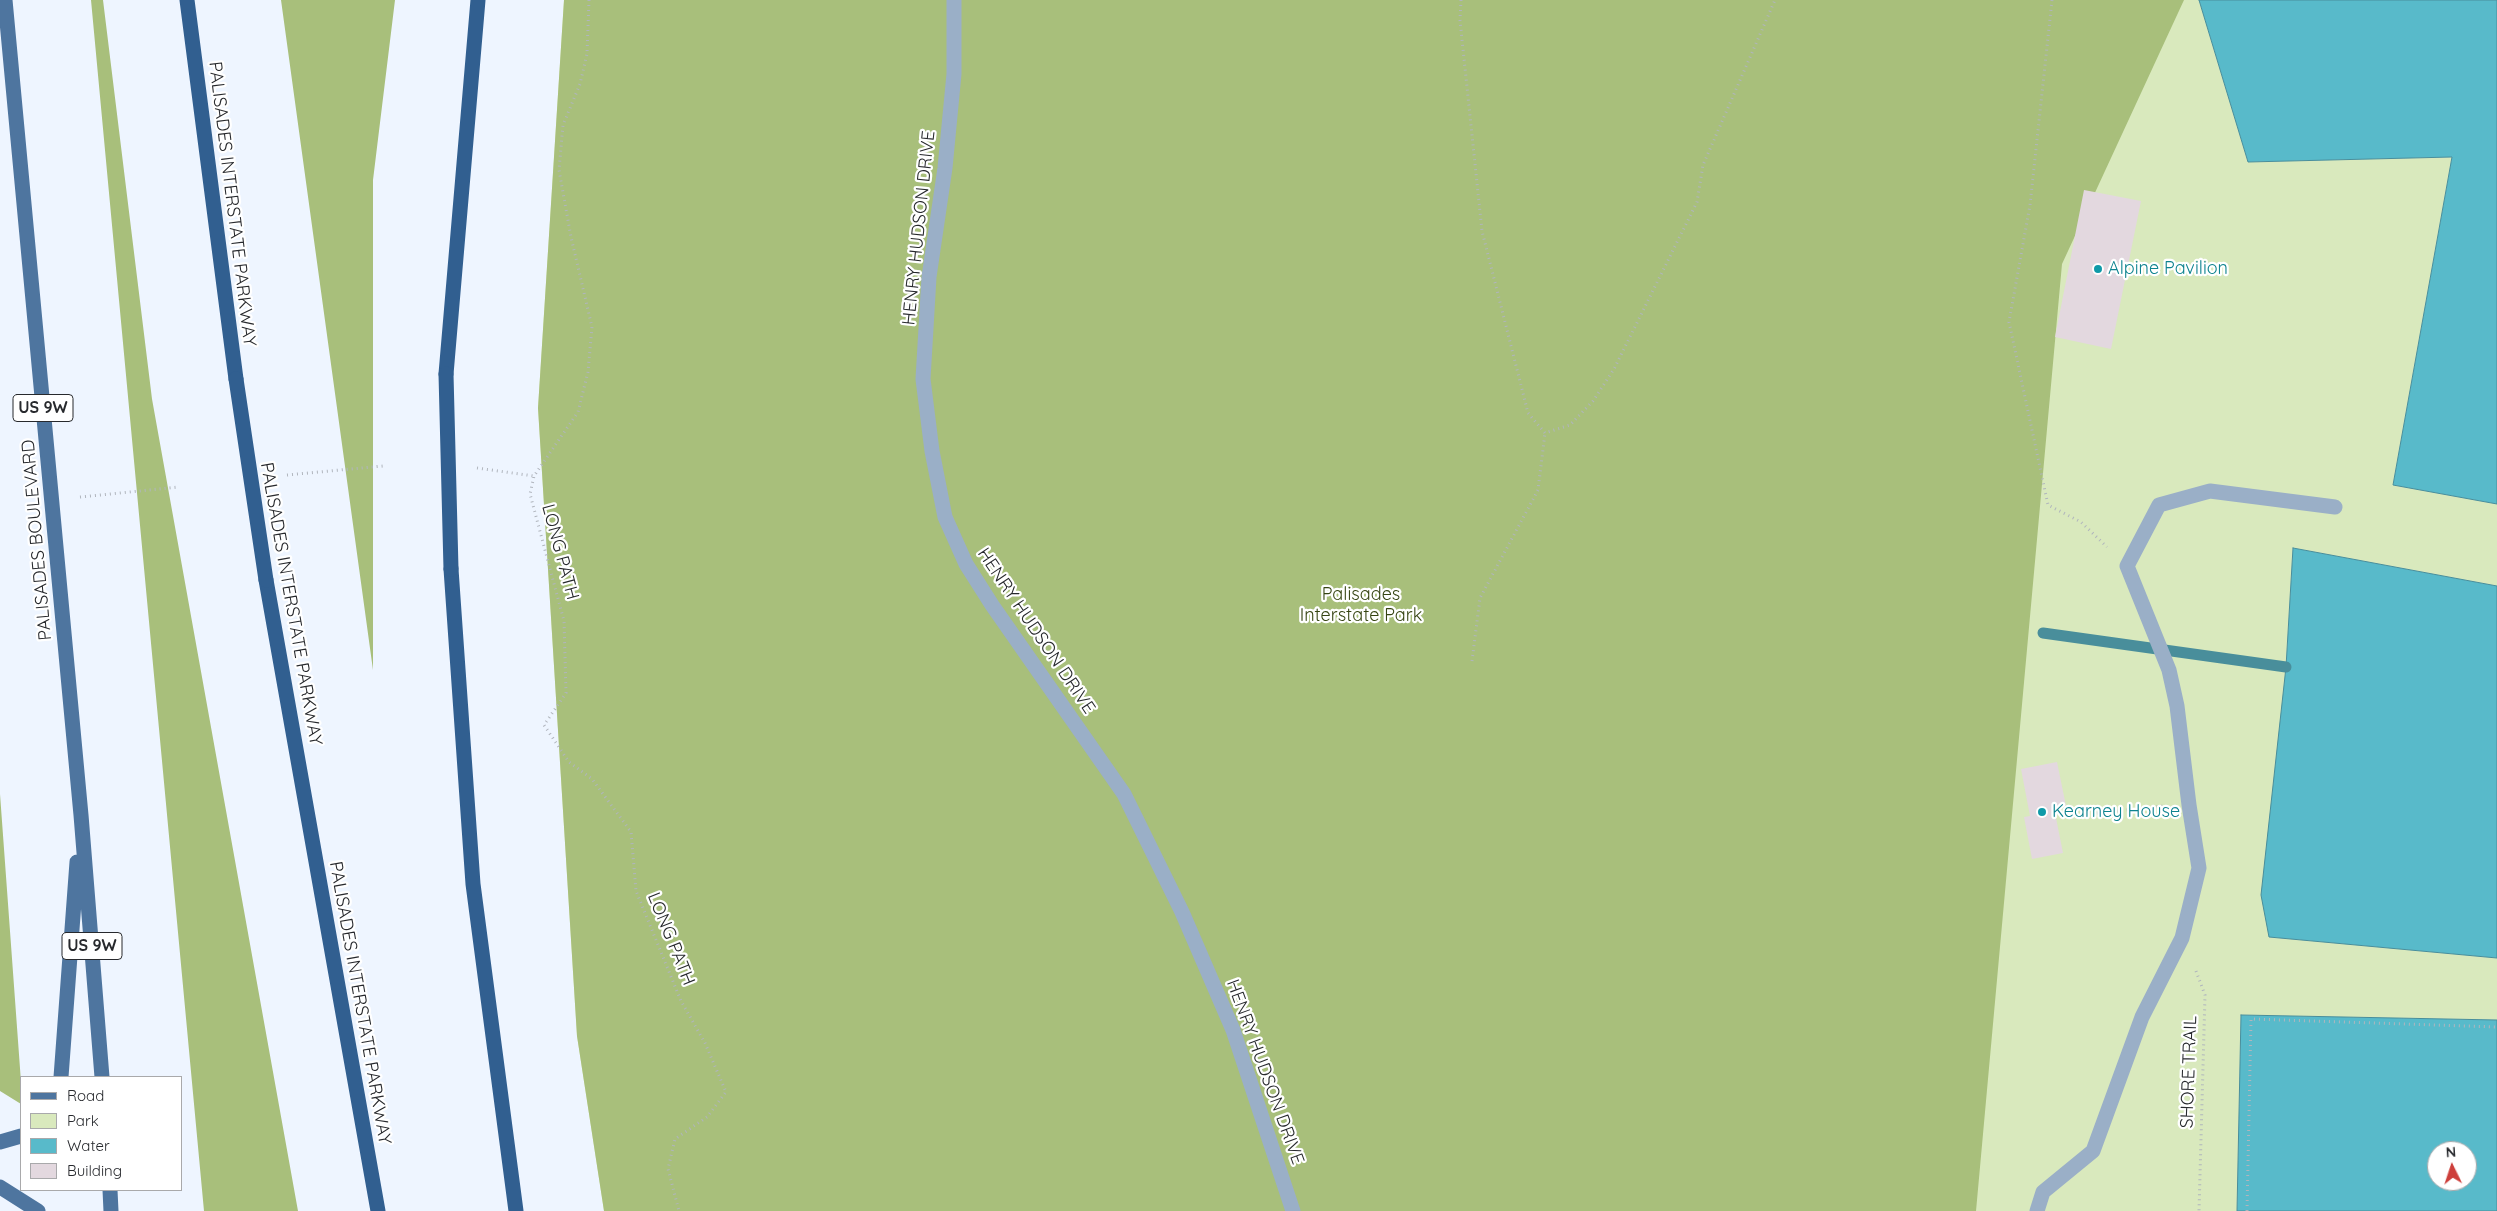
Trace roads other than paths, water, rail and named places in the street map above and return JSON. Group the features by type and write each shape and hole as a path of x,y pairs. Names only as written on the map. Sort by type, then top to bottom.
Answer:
{"highway":[{"name":"PALISADES INTERSTATE PARKWAY","path":"187,0 236,379 266,580 378,1211"},
{"path":"478,0 446,374 451,569 473,884 516,1211"}],"main road":[{"name":"PALISADES BOULEVARD","path":"5,0 81,815 102,1076"},
{"path":"60,1076 81,815"},
{"path":"0,1142 20,1136"},
{"path":"0,1187 38,1211"},
{"path":"110,1191 111,1211"}],"street":[{"name":"HENRY HUDSON DRIVE","path":"954,0 954,74 945,168 929,277 924,379 932,450 945,517 966,564 1124,794 1182,912 1233,1030 1293,1211"},
{"path":"2037,1211 2043,1192 2093,1151 2142,1017 2182,938 2199,868 2177,706 2169,670 2127,566 2159,505 2210,491 2335,507"}],"water":[{"path":"2199,0 2497,0 2497,504 2393,485 2452,157 2248,162"},
{"path":"2293,548 2497,586 2497,958 2269,937 2261,895 2286,667"},
{"path":"2241,1015 2497,1020 2497,1211 2237,1211"}],"waterway":[{"path":"2043,633 2286,667"}],"place":[{"name":"Alpine Pavilion","path":"2098,269"},
{"name":"Kearney House","path":"2042,812"}],"park label":[{"name":"Palisades Interstate Park","path":"1361,605"}]}
